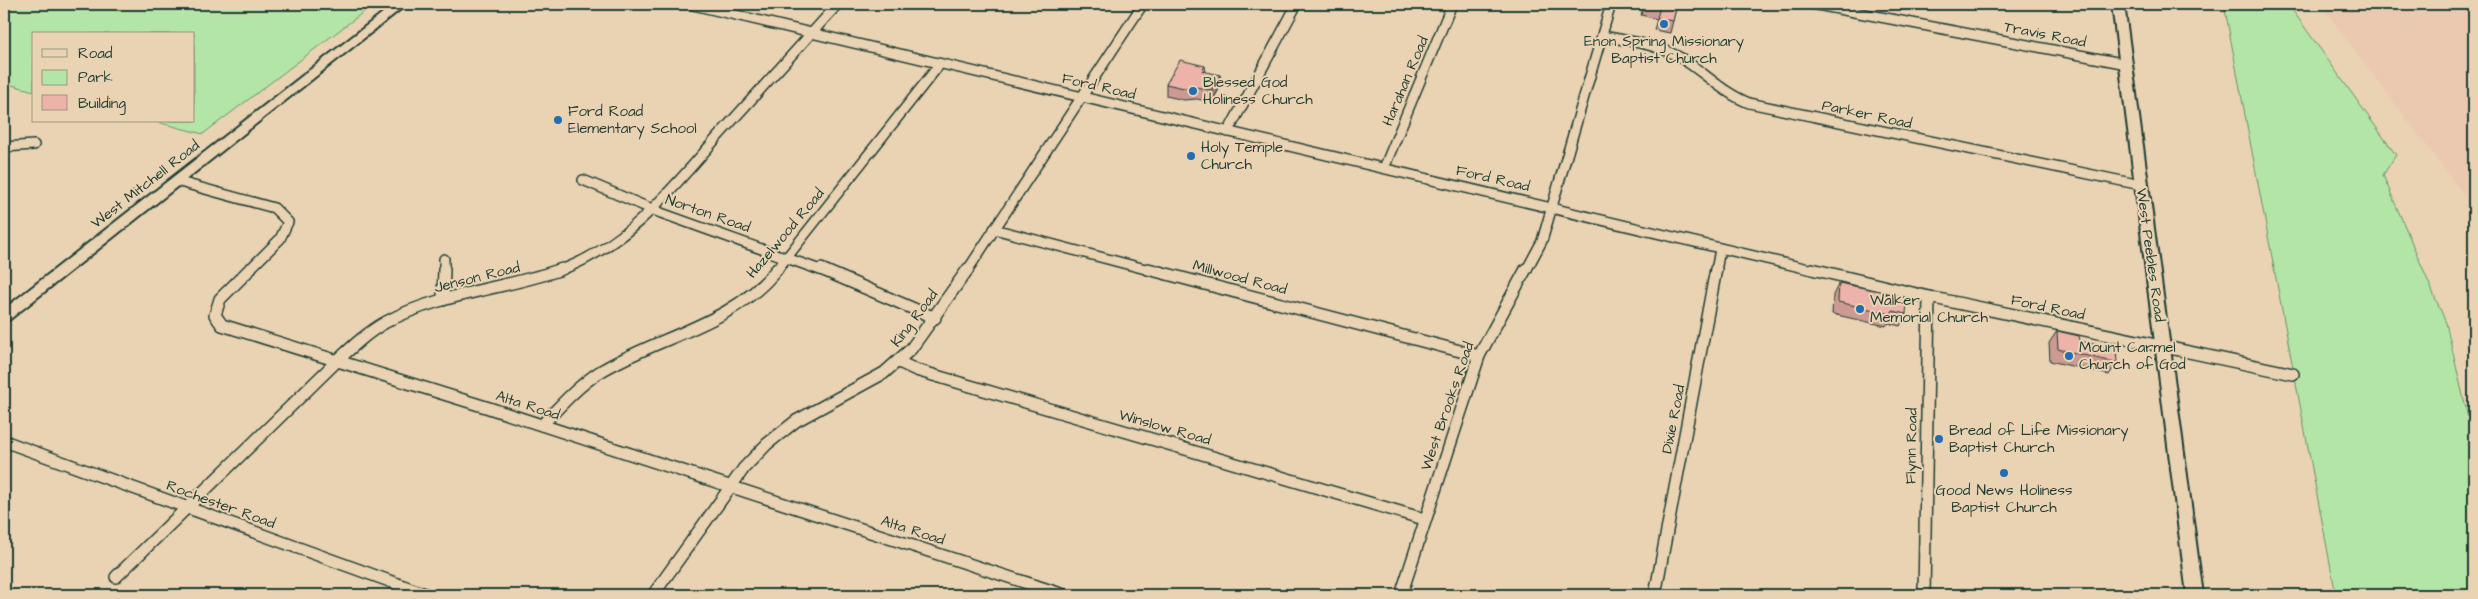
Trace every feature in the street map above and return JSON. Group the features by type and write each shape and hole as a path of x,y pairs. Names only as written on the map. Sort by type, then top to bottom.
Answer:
{"main road":[{"name":"West Mitchell Road","path":"4,316 401,4"},
{"name":"West Peebles Road","path":"2118,4 2195,595"}],"street":[{"name":"Ford Road","path":"689,4 1929,298 2293,374"},
{"name":"Jenson Road","path":"116,578 338,360 364,337 384,323 407,312 444,300 551,274 585,261 624,237 652,210 838,4"},
{"name":"King Road","path":"653,595 753,458 783,430 868,383 899,362 935,318 1143,4"},
{"path":"1228,132 1297,4"},
{"name":"Harahan Road","path":"1384,168 1452,4"},
{"name":"West Brooks Road","path":"1400,595 1479,356 1542,241 1611,4"},
{"name":"Travis Road","path":"1812,4 2127,64"},
{"name":"Parker Road","path":"1602,36 1652,46 1669,52 1688,63 1728,94 1749,103 2141,185"},
{"name":"Hazelwood Road","path":"542,425 570,396 598,374 634,354 711,322 763,286 789,256 940,64"},
{"path":"4,147 34,145"},
{"name":"Norton Road","path":"583,180 652,210 789,256 935,318"},
{"name":"Alta Road","path":"176,181 274,208 288,222 280,239 220,299 215,315 222,325 542,425 1064,595"},
{"name":"Millwood Road","path":"994,229 1479,356"},
{"name":"Dixie Road","path":"1655,595 1720,249"},
{"path":"444,259 444,300"},
{"name":"Flynn Road","path":"1924,595 1929,298"},
{"name":"Winslow Road","path":"899,362 916,370 1424,519"},
{"name":"Rochester Road","path":"4,441 428,595"}],"shaded area":[{"path":"2320,4 2474,4 2474,210 2465,197"}],"green space":[{"path":"4,4 374,4 203,134 157,122 195,122 195,32 32,32 32,90 4,83"},
{"path":"2224,4 2288,4 2396,155 2383,175 2446,323 2474,443 2474,595 2336,595"}],"building":[{"path":"1644,4 1677,4 1673,21 1657,18 1660,7"},
{"path":"1180,60 1205,66 1202,71 1220,75 1211,90 1196,87 1184,88 1166,84"},
{"path":"1839,283 1884,292 1884,294 1893,296 1893,299 1907,303 1906,314 1892,311 1892,314 1838,302"},
{"path":"2057,331 2079,336 2080,341 2116,349 2117,363 2058,349"}],"place":[{"name":"Enon Spring Missionary Baptist Church","path":"1664,24"},
{"name":"Blessed God Holiness Church","path":"1193,91"},
{"name":"Ford Road Elementary School","path":"558,120"},
{"name":"Holy Temple Church","path":"1191,156"},
{"name":"Walker Memorial Church","path":"1860,309"},
{"name":"Mount Carmel Church of God","path":"2069,356"},
{"name":"Bread of Life Missionary Baptist Church","path":"1939,439"},
{"name":"Good News Holiness Baptist Church","path":"2004,473"}]}
